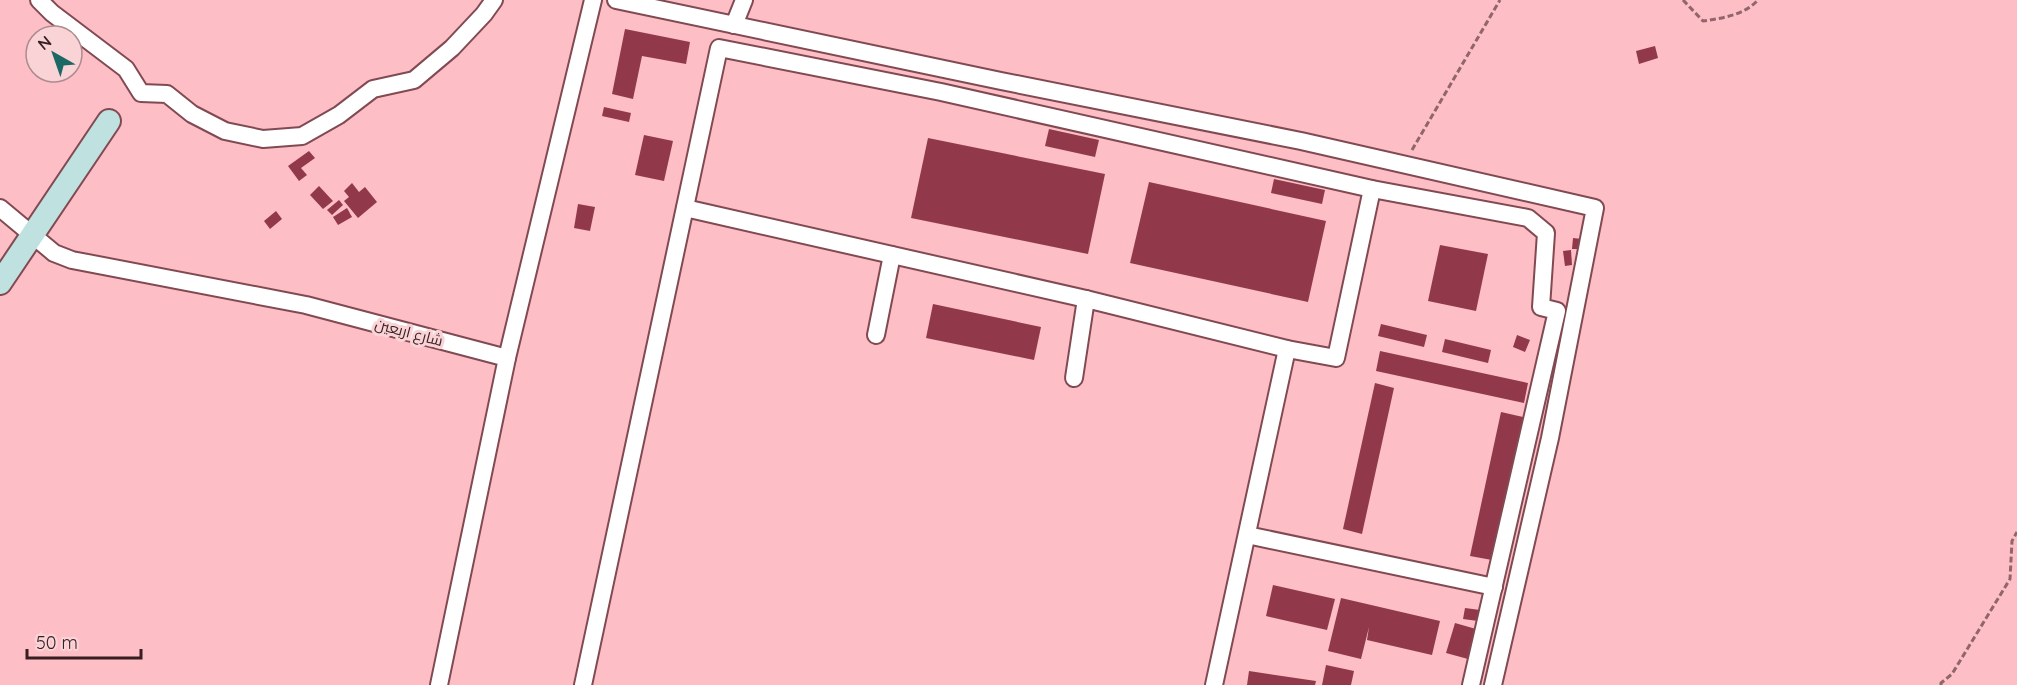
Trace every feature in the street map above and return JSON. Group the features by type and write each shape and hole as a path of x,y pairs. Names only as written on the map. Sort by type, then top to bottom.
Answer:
{"main road":[{"path":"0,283 109,121"}],"street":[{"path":"39,0 52,13 126,69 141,93 167,94 192,114 225,131 263,139 302,136 339,115 373,89 414,80 452,48 494,0"},
{"path":"440,685 507,358 593,0"},
{"path":"616,0 1013,84 1302,141 1595,208 1550,438 1493,685"},
{"path":"734,25 744,0"},
{"path":"583,685 719,48 941,92 1372,189 1528,218 1546,233 1541,307 1557,310 1471,685"},
{"path":"685,208 1086,299 1287,349 1336,358 1372,189"},
{"name":"شارع اربعين","path":"0,208 54,253 72,260 306,305 507,358"},
{"path":"876,335 892,255"},
{"path":"1074,378 1086,299"},
{"path":"1214,685 1287,349"},
{"path":"1247,535 1494,587"}],"path":[{"path":"1403,164 1500,0"},
{"path":"1683,0 1703,21 1726,18 1751,7 1758,0"},
{"path":"1941,685 1941,682 1952,674 2010,579 2012,542 2017,532"}],"building":[{"path":"625,29 690,42 686,64 642,56 633,99 612,94"},
{"path":"1655,46 1658,58 1639,64 1636,51"},
{"path":"604,107 631,113 629,122 602,116"},
{"path":"1049,129 1099,140 1095,157 1045,146"},
{"path":"644,135 673,141 664,181 635,175"},
{"path":"928,138 1105,174 1088,254 911,218"},
{"path":"309,151 315,158 301,168 307,175 299,181 288,166"},
{"path":"1274,179 1325,190 1322,204 1271,193"},
{"path":"1149,182 1326,221 1308,302 1130,263"},
{"path":"352,183 359,192 365,187 377,202 358,218 344,201 349,197 344,191"},
{"path":"319,186 333,201 323,209 310,195"},
{"path":"339,200 343,205 332,215 327,210"},
{"path":"578,204 595,207 590,231 574,228"},
{"path":"347,208 352,217 338,225 333,217"},
{"path":"276,211 282,219 270,229 264,221"},
{"path":"1573,238 1582,239 1581,249 1572,249"},
{"path":"1440,245 1488,254 1476,311 1428,301"},
{"path":"1571,250 1572,265 1565,266 1563,251"},
{"path":"933,304 1041,327 1034,360 926,338"},
{"path":"1381,324 1427,335 1424,347 1378,336"},
{"path":"1517,335 1530,340 1525,352 1513,347"},
{"path":"1445,339 1491,350 1488,363 1442,352"},
{"path":"1380,351 1528,383 1524,403 1376,371"},
{"path":"1375,383 1394,388 1362,534 1343,529"},
{"path":"1501,412 1523,417 1492,560 1470,556"},
{"path":"1273,585 1335,599 1327,630 1266,616"},
{"path":"1341,598 1440,621 1432,655 1367,640 1369,627 1361,659 1328,651"},
{"path":"1465,608 1480,610 1478,621 1463,619"},
{"path":"1455,623 1476,629 1468,659 1446,653"},
{"path":"1326,665 1354,671 1351,685 1322,685"},
{"path":"1249,671 1316,681 1315,685 1247,685"}]}
